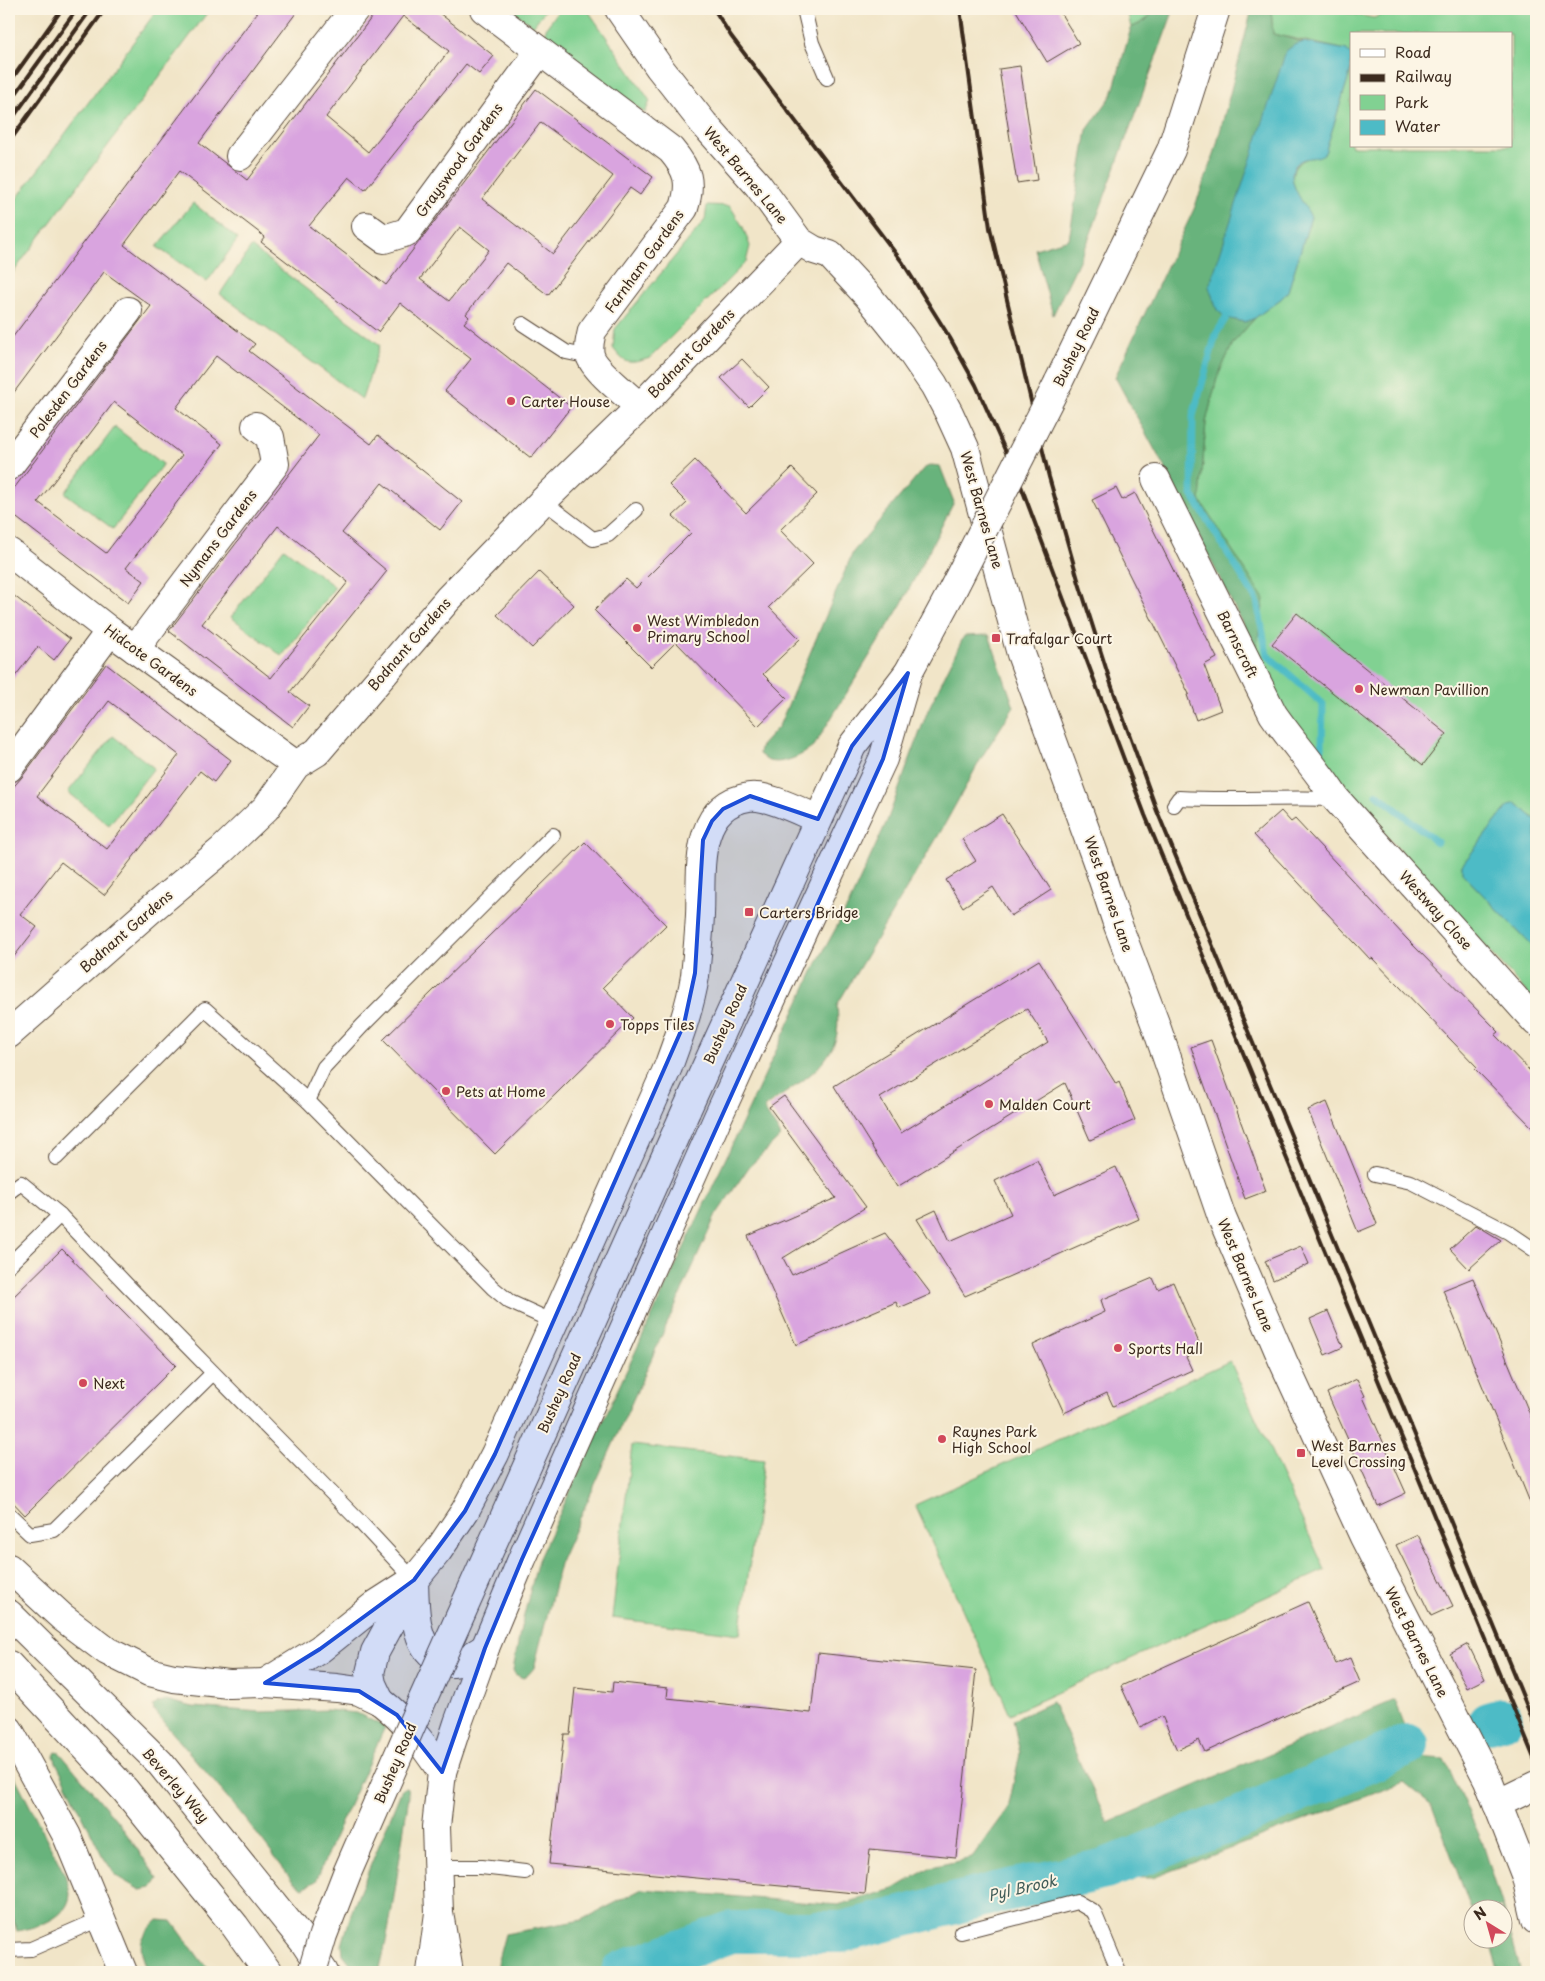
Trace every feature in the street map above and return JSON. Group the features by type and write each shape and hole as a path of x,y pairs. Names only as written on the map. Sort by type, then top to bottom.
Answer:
{"main road":[{"path":"240,156 355,9"},
{"name":"Farnham Gardens","path":"484,9 671,150 680,160 687,175 689,191 684,208 592,332 588,344 590,357"},
{"name":"West Barnes Lane","path":"619,9 659,67 704,124 758,185 799,241 814,250 830,255 868,296 901,337 934,384 965,448 1021,654 1158,1032 1222,1218 1279,1353 1355,1519 1473,1749 1526,1876 1536,1920"},
{"name":"Bushey Road","path":"312,1972 323,1935 359,1846 818,819 852,746 908,673 1058,383 1171,150 1216,9"},
{"name":"Grayswood Gardens","path":"366,226 384,239 407,232 540,51"},
{"name":"Bodnant Gardens","path":"9,1034 149,911 222,850 266,808 296,765 317,752 448,598 543,501 640,407 799,241"},
{"name":"Polesden Gardens","path":"9,466 128,311"},
{"path":"590,357 596,366 640,407"},
{"name":"Nymans Gardens","path":"135,649 275,464 270,437 256,426"},
{"name":"Barnscroft","path":"1156,479 1272,714 1292,742 1322,777 1336,799"},
{"name":"Hidcote Gardens","path":"9,552 110,631 296,765"},
{"path":"9,768 110,631"},
{"name":"Bushey Road","path":"442,1772 485,1648 522,1559 718,1117 883,758 908,673"},
{"path":"380,1701 372,1684 370,1673 375,1652 414,1580 438,1551 465,1511 495,1454 668,1067 684,1024 695,973 700,914 699,868 703,840 712,821 723,809 735,801 750,796 782,804 818,819"},
{"name":"Westway Close","path":"1336,799 1536,1022"},
{"path":"9,1568 62,1618 107,1651 149,1672 174,1678 229,1684 265,1683 359,1691 380,1701 398,1715 418,1737 442,1772 436,1827 438,1913 431,1972"},
{"path":"414,1580 415,1612 422,1639 433,1657 452,1663 468,1659 485,1648"},
{"path":"265,1683 320,1649 375,1605 414,1580"},
{"name":"Beverley Way","path":"9,1614 160,1763 304,1942 324,1972"},
{"path":"9,1665 125,1790 235,1926 268,1972"},
{"path":"9,1730 67,1836 102,1918 122,1972"},
{"path":"1497,1804 1536,1785"},
{"path":"438,1913 449,1972"}],"lane":[{"path":"804,9 812,43 827,78"},
{"path":"524,324 566,352 590,357"},
{"path":"543,501 593,538 608,535 636,510"},
{"path":"1174,806 1179,798 1228,800 1336,799"},
{"path":"308,1101 324,1067 330,1060 553,835"},
{"path":"56,1158 205,1009 308,1101 493,1288 510,1302 554,1322"},
{"path":"1375,1174 1411,1182 1508,1232 1536,1251"},
{"path":"9,1192 21,1183 60,1215 414,1580"},
{"path":"9,1265 60,1215"},
{"path":"9,1514 30,1534 54,1530 213,1373"},
{"path":"437,1867 481,1867 525,1872"},
{"path":"961,1932 1077,1902 1094,1912 1119,1972"},
{"path":"9,1950 32,1949 102,1918"}],"highlighted area":[{"path":"908,673 883,759 522,1559 485,1648 442,1772 397,1715 359,1691 265,1683 320,1649 414,1580 465,1511 495,1454 684,1024 695,973 703,840 712,821 723,809 750,796 818,819 852,746"}],"green space":[{"path":"158,9 210,9 9,278 9,209"},
{"path":"510,9 546,9 533,26"},
{"path":"560,9 587,9 650,101 645,113 545,37 546,28"},
{"path":"1127,9 1155,9 1146,20 1131,28"},
{"path":"1155,9 1174,9 1087,244 1053,315 1035,249 1069,239 1087,130 1112,95 1131,28 1146,20"},
{"path":"1252,9 1271,9 1273,34 1304,42 1294,45 1210,287 1217,310 1239,321 1255,318 1233,343 1217,378 1206,422 1200,500 1264,599 1256,651 1167,472 1115,377 1194,209 1214,155"},
{"path":"1271,9 1326,9 1374,18 1393,9 1536,9 1536,820 1516,803 1508,806 1462,865 1462,873 1536,950 1536,1003 1351,796 1345,784 1333,775 1286,718 1256,651 1200,500 1206,422 1217,378 1233,343 1255,318 1282,298 1288,291 1311,217 1298,196 1293,173 1302,161 1325,153 1350,72 1350,148 1512,148 1512,32 1350,32 1350,54 1347,50 1273,34"},
{"path":"193,203 238,239 207,282 157,247"},
{"path":"707,205 730,206 743,227 750,246 746,262 650,358 638,362 625,361 613,348 615,329 705,220"},
{"path":"251,247 380,345 362,399 220,294"},
{"path":"115,427 163,464 113,529 65,493"},
{"path":"931,465 940,466 954,502 901,605 814,746 799,756 781,762 768,760 759,754 760,747 779,726 853,552 923,469"},
{"path":"284,548 335,587 282,656 231,617"},
{"path":"989,635 1014,707 983,755 941,831 837,1005 837,1035 829,1054 822,1064 804,1080 765,1107 765,1111 780,1134 779,1138 749,1167 716,1215 561,1560 534,1668 523,1678 515,1674 513,1670 521,1627 538,1560 818,961 848,906 887,821 928,710 964,636"},
{"path":"113,736 154,768 109,825 68,792"},
{"path":"1230,1361 1325,1570 1010,1714 915,1505"},
{"path":"632,1445 764,1460 740,1634 612,1618"},
{"path":"166,1700 193,1707 261,1712 327,1710 357,1713 385,1727 316,1881 303,1888 293,1881 244,1817 154,1711 153,1706 156,1703"},
{"path":"1395,1700 1417,1757 1444,1759 1482,1841 1500,1898 1467,1898 1433,1806 1404,1782 1153,1878 1097,1877 989,1902 882,1940 737,1946 670,1972 498,1972 498,1960 505,1934 582,1920 642,1889 838,1905 894,1889 931,1867 972,1858 1008,1809 1020,1753 1013,1720 1052,1702 1108,1823"},
{"path":"56,1752 60,1753 119,1823 158,1879 152,1888 140,1890 116,1876 102,1855 56,1762 54,1756"},
{"path":"9,1765 65,1875 70,1894 64,1909 58,1915 42,1924 17,1931 9,1908"},
{"path":"406,1788 409,1796 392,1906 379,1972 357,1972 343,1954 342,1945 353,1908 402,1789"},
{"path":"158,1920 172,1921 202,1962 214,1972 148,1972 141,1944 146,1933"},
{"path":"1512,1939 1520,1969 1518,1972 1499,1972 1492,1948 1512,1948"}],"water":[{"path":"1304,42 1347,50 1350,54 1350,72 1325,153 1302,160 1295,166 1292,172 1295,188 1311,217 1288,291 1282,298 1255,318 1245,322 1226,318 1217,310 1209,287 1286,51 1294,45"},
{"path":"1516,803 1536,820 1536,950 1462,873 1462,865 1508,806"}],"building":[{"path":"260,9 299,9 199,143 247,180 378,9 434,9 494,56 479,74 466,64 365,190 349,177 309,226 386,285 536,89 653,177 640,195 630,188 548,295 506,263 466,314 469,317 464,323 571,407 531,458 445,391 471,359 400,303 378,332 261,242 265,237 179,171 124,245 255,344 249,351 371,444 378,435 462,502 440,530 382,483 342,533 387,571 290,692 309,706 293,727 169,631 319,435 216,356 176,408 222,444 126,568 144,581 128,603 9,512 9,495 151,306 104,272 9,399 9,342","holes":["403,16 449,51 368,152 326,117","541,122 613,176 553,254 482,199","460,227 489,250 449,301 420,279","114,402 182,455 106,553 38,502","278,526 348,582 271,678 202,624"]},
{"path":"1015,9 1058,9 1079,43 1047,62"},
{"path":"1020,66 1037,180 1017,183 999,69"},
{"path":"742,359 769,387 749,407 721,378"},
{"path":"695,460 746,513 792,468 817,494 780,530 813,564 769,607 800,639 763,674 787,698 758,726 676,642 651,667 594,610 626,579 636,588 691,533 673,516 687,503 669,485"},
{"path":"1116,488 1122,500 1135,493 1217,658 1204,665 1221,710 1196,720 1187,695 1189,694 1092,500"},
{"path":"539,572 574,605 532,648 497,615"},
{"path":"9,592 70,639 54,660 38,647 9,684"},
{"name":"Newman Pavillion","path":"1297,613 1447,734 1423,765 1272,644"},
{"path":"106,664 231,760 214,782 200,771 104,895 61,862 20,914 37,927 9,963 9,792","holes":["109,701 179,755 107,849 37,796"]},
{"path":"1281,811 1291,822 1295,819 1407,939 1499,1032 1495,1035 1536,1077 1536,1131 1475,1069 1477,1067 1372,958 1370,959 1254,835"},
{"path":"1002,814 1051,890 1011,916 993,887 963,907 946,880 976,861 962,839"},
{"path":"585,842 666,925 603,987 633,1018 495,1154 383,1040"},
{"path":"1039,960 1116,1084 1119,1082 1135,1120 1090,1140 1065,1083 897,1187 834,1086","holes":["1027,1009 1048,1042 901,1133 880,1098"]},
{"path":"1211,1040 1266,1191 1245,1199 1191,1047"},
{"path":"784,1096 866,1207 783,1258 792,1275 885,1233 931,1294 899,1308 896,1302 796,1345 748,1236 836,1198 769,1107"},
{"path":"1327,1102 1377,1224 1358,1232 1308,1110"},
{"path":"1037,1160 1054,1195 1116,1167 1139,1219 965,1296 917,1219 936,1210 950,1241 1011,1214 995,1181"},
{"path":"1476,1225 1501,1240 1469,1269 1450,1249"},
{"path":"1301,1246 1309,1264 1273,1280 1265,1261"},
{"name":"Next","path":"62,1249 176,1365 25,1515 9,1498 9,1301"},
{"name":"Sports Hall","path":"1153,1278 1158,1289 1173,1282 1202,1350 1186,1357 1192,1370 1113,1406 1107,1393 1064,1413 1033,1345 1105,1312 1101,1300"},
{"path":"1473,1278 1536,1429 1536,1517 1443,1290"},
{"path":"1328,1311 1343,1347 1325,1355 1310,1319"},
{"path":"1357,1379 1365,1396 1363,1397 1406,1493 1378,1506 1327,1393"},
{"path":"1418,1535 1453,1606 1431,1616 1396,1545"},
{"path":"1308,1602 1336,1664 1350,1658 1360,1682 1205,1752 1199,1740 1177,1750 1162,1716 1140,1727 1121,1686"},
{"path":"1468,1644 1485,1679 1467,1688 1450,1654"},
{"path":"818,1653 976,1670 956,1857 870,1849 865,1894 549,1864 564,1734 570,1734 575,1688 612,1692 613,1682 668,1688 667,1698 811,1713"}],"waterway":[{"path":"1226,318 1216,334 1193,416 1192,495 1257,601 1267,655 1323,704 1322,748"},
{"path":"1377,794 1437,842"},
{"name":"Pyl Brook","path":"1488,1723 1502,1719"},
{"name":"Pyl Brook","path":"622,1972 731,1932 842,1932 996,1893 1105,1869 1229,1822 1408,1745"}],"railway":[{"path":"9,83 62,9"},
{"path":"9,103 77,9"},
{"path":"9,123 91,9"},
{"path":"9,142 105,9"},
{"path":"714,9 731,36 903,263 950,338 976,385 1021,486 1145,815 1536,1763"},
{"path":"960,9 990,228 1049,477 1079,583 1111,684 1157,811 1536,1728"}],"place":[{"name":"Carter House","path":"511,401"},
{"name":"West Wimbledon Primary School","path":"637,628"},
{"name":"Trafalgar Court","path":"996,638"},
{"name":"Newman Pavillion","path":"1359,689"},
{"name":"Carters Bridge","path":"749,912"},
{"name":"Topps Tiles","path":"610,1024"},
{"name":"Pets at Home","path":"446,1091"},
{"name":"Malden Court","path":"989,1104"},
{"name":"Sports Hall","path":"1118,1348"},
{"name":"Next","path":"83,1383"},
{"name":"Raynes Park High School","path":"942,1439"},
{"name":"West Barnes Level Crossing","path":"1301,1453"}]}
